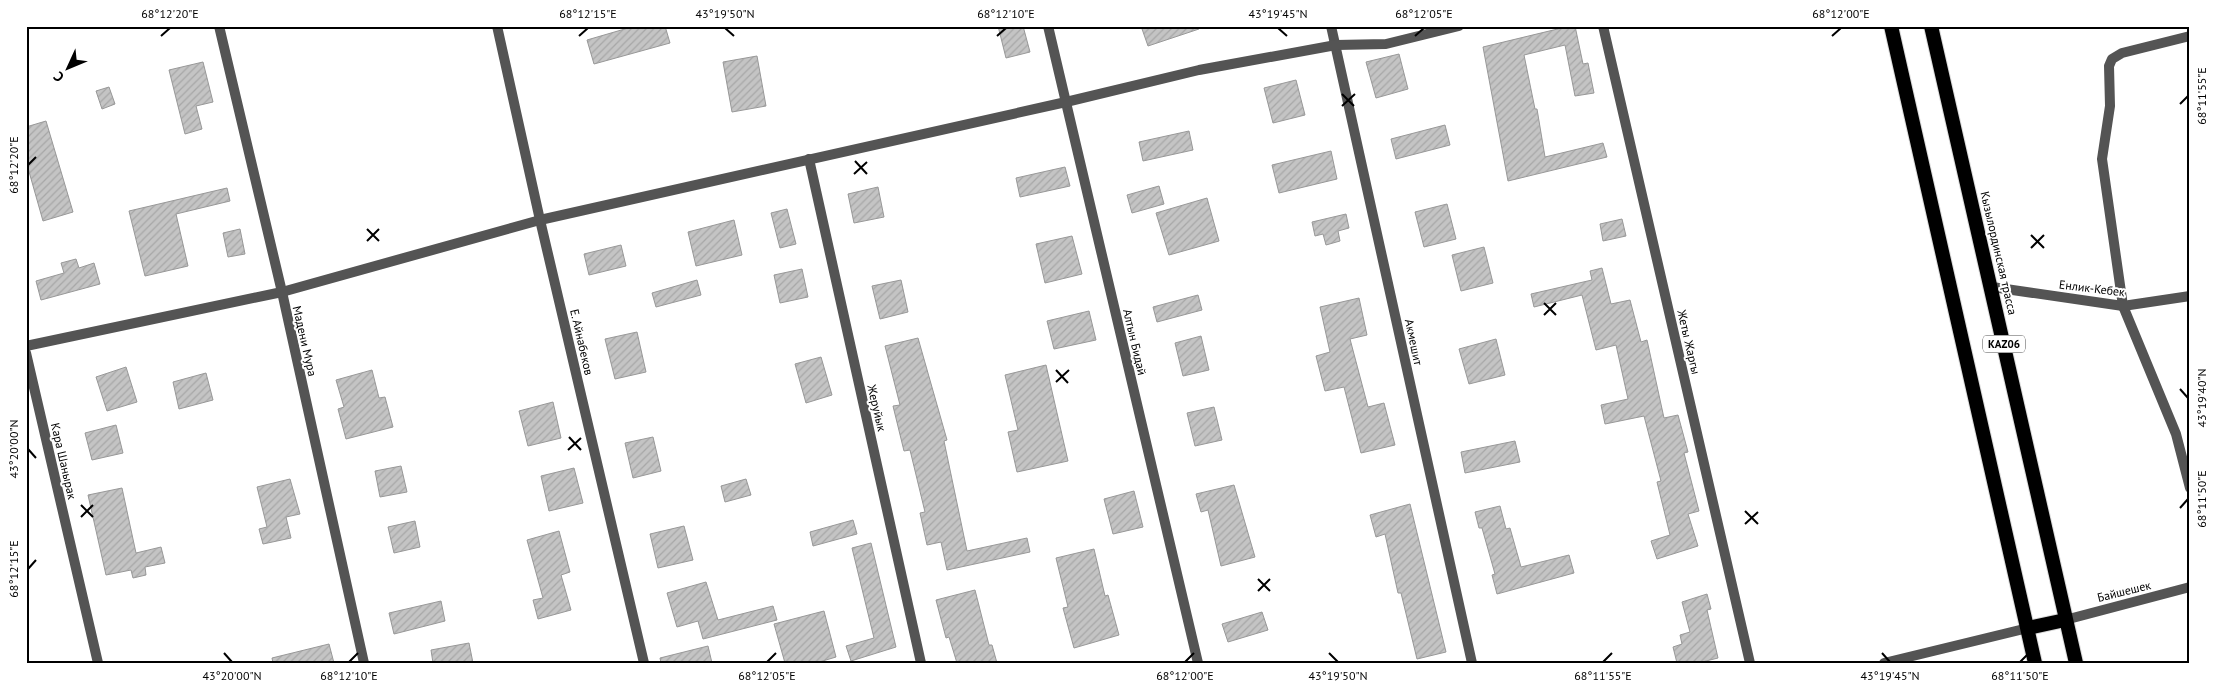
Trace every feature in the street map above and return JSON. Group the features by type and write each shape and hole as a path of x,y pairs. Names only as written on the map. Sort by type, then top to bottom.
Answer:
{"highway":[{"name":"KАZ06","path":"1891,26 2035,663"},
{"name":"Кызылординская трасса","path":"1931,26 2076,663"},
{"path":"2028,628 2065,620"}],"street":[{"name":"Мадени Мура","path":"219,26 282,292 364,663"},
{"name":"Е. Айнабеков","path":"497,26 540,220 644,663"},
{"name":"Алтын Бидай","path":"1048,26 1198,663"},
{"name":"Акмешит","path":"1331,26 1472,663"},
{"path":"26,346 282,292 540,220 1066,102 1199,70 1336,45 1386,44 1459,26"},
{"name":"Жеты Жаргы","path":"1603,26 1750,663"},
{"path":"2190,36 2122,53 2112,58 2109,66 2110,106 2102,159 2123,306 2176,434 2190,488"},
{"name":"Жеруйык","path":"809,159 921,663"},
{"name":"Енлик-Кебек","path":"1992,288 2123,306 2190,296"},
{"name":"Кара Шанырак","path":"26,353 98,663"},
{"name":"Байшешек","path":"2065,620 2190,587"},
{"path":"1884,663 2028,628"}],"building":[{"path":"635,26 665,26 670,43 594,64 587,40"},
{"path":"998,26 1023,26 1030,52 1006,58"},
{"path":"1141,26 1199,26 1199,29 1148,46"},
{"path":"1575,26 1583,64 1588,63 1594,93 1575,96 1565,45 1524,55 1535,109 1537,109 1545,157 1603,143 1607,157 1508,181 1483,47"},
{"path":"1399,54 1408,89 1376,98 1366,62"},
{"path":"757,56 766,106 732,112 723,62"},
{"path":"203,62 213,102 196,106 202,129 185,134 169,70"},
{"path":"1296,80 1305,115 1273,123 1264,88"},
{"path":"109,87 115,104 102,109 96,91"},
{"path":"46,121 73,212 43,221 26,161 26,127"},
{"path":"1445,125 1450,145 1396,159 1391,139"},
{"path":"1189,131 1193,150 1143,161 1139,142"},
{"path":"1331,151 1337,179 1279,193 1272,165"},
{"path":"1065,167 1070,186 1020,197 1016,178"},
{"path":"1159,186 1164,204 1132,213 1127,195"},
{"path":"878,187 884,217 854,223 848,194"},
{"path":"227,188 230,201 176,214 188,266 145,276 129,211"},
{"path":"1207,198 1219,241 1169,255 1156,213"},
{"path":"1447,204 1456,239 1424,247 1415,212"},
{"path":"787,209 796,244 780,248 771,213"},
{"path":"1346,214 1349,228 1338,231 1340,241 1326,245 1323,234 1315,236 1312,222"},
{"path":"1622,219 1626,236 1603,241 1600,224"},
{"path":"734,220 742,255 696,266 688,232"},
{"path":"240,229 245,254 228,257 223,233"},
{"path":"1072,236 1082,274 1045,283 1036,244"},
{"path":"621,245 626,266 589,275 584,254"},
{"path":"1484,247 1493,283 1461,291 1452,255"},
{"path":"76,259 79,268 94,263 100,284 41,300 36,281 64,273 61,263"},
{"path":"1602,268 1611,304 1630,300 1641,342 1647,340 1664,418 1678,415 1688,452 1684,453 1699,511 1688,514 1698,546 1657,559 1651,541 1670,535 1657,482 1661,481 1644,416 1605,424 1601,405 1628,399 1616,345 1596,350 1582,295 1534,307 1531,294 1592,280 1590,271"},
{"path":"802,269 808,297 780,303 774,275"},
{"path":"697,280 701,295 656,307 652,293"},
{"path":"901,280 908,312 880,319 872,286"},
{"path":"1198,295 1202,310 1157,322 1153,307"},
{"path":"1359,298 1367,335 1350,339 1368,407 1384,403 1395,445 1361,453 1344,387 1325,391 1316,356 1330,352 1320,307"},
{"path":"1089,311 1096,340 1054,349 1047,321"},
{"path":"637,332 646,372 615,379 605,339"},
{"path":"1201,336 1209,370 1183,376 1175,343"},
{"path":"918,338 947,440 944,441 967,551 1027,538 1030,552 947,570 941,542 927,545 920,513 925,512 910,450 904,451 893,406 900,405 885,346"},
{"path":"1496,339 1505,375 1469,384 1459,349"},
{"path":"821,357 832,395 806,403 795,364"},
{"path":"1046,365 1068,461 1017,472 1008,432 1018,430 1005,375"},
{"path":"126,367 137,402 107,411 96,377"},
{"path":"372,370 379,398 385,397 393,427 346,439 338,409 344,407 336,380"},
{"path":"206,373 213,400 179,409 173,382"},
{"path":"553,402 561,438 528,446 519,411"},
{"path":"1214,407 1222,440 1195,446 1187,413"},
{"path":"116,425 123,453 92,460 85,433"},
{"path":"653,437 661,471 633,478 625,443"},
{"path":"1515,441 1520,462 1465,473 1461,452"},
{"path":"401,466 407,492 380,497 375,471"},
{"path":"574,468 583,503 549,511 541,476"},
{"path":"290,479 300,514 286,517 291,538 263,544 259,529 267,527 257,487"},
{"path":"746,479 751,495 725,502 721,486"},
{"path":"1234,485 1255,557 1221,566 1208,510 1201,512 1196,494"},
{"path":"122,488 136,553 161,547 165,563 145,567 146,575 133,578 131,570 106,575 88,495"},
{"path":"1134,491 1143,527 1113,534 1104,499"},
{"path":"1410,504 1446,652 1417,659 1401,593 1398,593 1385,534 1376,537 1370,515"},
{"path":"1500,506 1506,529 1510,528 1521,567 1569,555 1574,573 1497,594 1492,575 1495,574 1482,528 1479,528 1475,512"},
{"path":"853,520 857,534 813,546 810,532"},
{"path":"415,521 420,547 394,553 388,527"},
{"path":"684,526 693,560 658,568 650,534"},
{"path":"559,531 570,572 561,575 571,610 538,619 533,600 543,598 527,540"},
{"path":"871,543 896,647 851,661 846,646 874,638 852,548"},
{"path":"1094,549 1105,596 1108,595 1119,635 1074,648 1063,608 1068,607 1056,558"},
{"path":"706,582 718,620 773,606 777,620 703,639 698,621 677,627 667,593"},
{"path":"975,590 989,645 992,645 997,663 957,663 949,637 946,638 936,600"},
{"path":"1707,594 1711,609 1707,610 1718,658 1698,663 1677,663 1673,647 1682,644 1680,635 1690,632 1682,602"},
{"path":"441,601 445,621 394,634 389,613"},
{"path":"824,611 836,657 816,663 785,663 774,624"},
{"path":"1262,612 1268,630 1228,642 1222,624"},
{"path":"469,643 473,663 433,663 431,650"},
{"path":"329,644 334,663 273,663 272,658"},
{"path":"708,646 712,663 661,663 660,658"}]}
